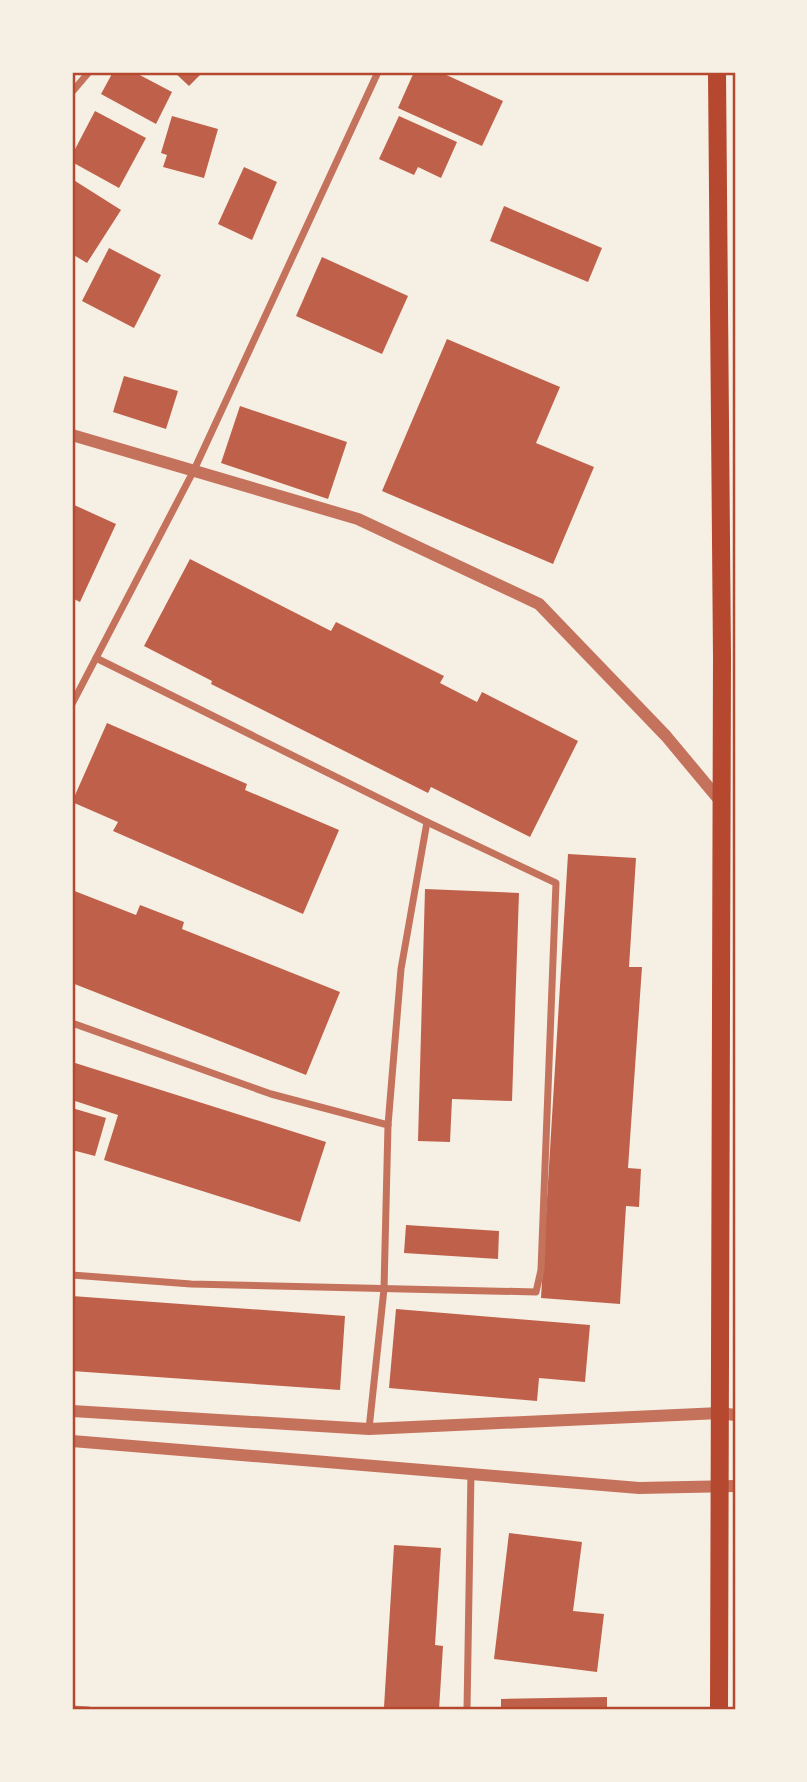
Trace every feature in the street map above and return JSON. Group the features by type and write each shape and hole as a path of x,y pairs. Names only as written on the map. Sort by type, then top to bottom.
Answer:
{"main road":[{"path":"717,72 727,1414 719,1710"}],"street":[{"path":"72,92 89,72"},
{"path":"72,704 194,470 377,72"},
{"path":"72,435 358,519 539,604 666,736 721,802"},
{"path":"72,1275 191,1284 536,1293 541,1270 556,883 96,658"},
{"path":"369,1429 384,1289 388,1125 401,969 427,822"},
{"path":"72,1023 271,1094 388,1125"},
{"path":"72,1410 369,1429 727,1414"},
{"path":"72,1441 639,1488 727,1486"},
{"path":"467,1710 471,1474"},
{"path":"72,1709 88,1710"}],"building":[{"path":"113,72 134,72 172,92 156,124 101,94"},
{"path":"174,72 203,72 189,86"},
{"path":"414,72 440,72 503,101 482,146 398,108"},
{"path":"95,111 146,138 119,188 72,162 72,155"},
{"path":"172,116 218,129 204,178 163,167 167,155 161,153"},
{"path":"399,116 457,142 441,178 418,167 414,175 379,159"},
{"path":"244,167 277,182 252,240 218,224"},
{"path":"72,179 121,210 87,263 72,254"},
{"path":"504,206 602,248 588,282 490,241"},
{"path":"109,248 161,275 134,328 82,301"},
{"path":"322,257 408,296 382,354 296,316"},
{"path":"447,339 560,387 536,443 594,467 553,564 382,491"},
{"path":"124,376 178,391 166,429 113,412"},
{"path":"240,406 347,442 328,499 221,463"},
{"path":"72,504 116,524 80,602 72,598"},
{"path":"190,559 331,631 336,622 444,676 440,683 477,702 482,692 578,741 530,837 431,787 428,793 211,684 212,681 144,646"},
{"path":"107,723 247,784 245,790 339,830 303,914 113,831 118,822 72,802"},
{"path":"568,854 636,858 629,967 642,967 628,1168 641,1169 639,1207 626,1206 620,1304 541,1298"},
{"path":"425,889 519,893 512,1101 452,1099 450,1142 418,1141"},
{"path":"72,890 136,915 140,905 184,922 182,929 340,992 306,1075 72,983"},
{"path":"72,1062 326,1142 300,1222 104,1160 118,1115 72,1100"},
{"path":"72,1108 106,1118 95,1156 72,1150"},
{"path":"406,1225 499,1231 498,1259 404,1253"},
{"path":"72,1296 345,1316 340,1390 72,1371"},
{"path":"396,1309 590,1325 585,1382 539,1378 537,1401 389,1388"},
{"path":"509,1533 582,1542 573,1611 604,1614 597,1672 494,1659"},
{"path":"394,1545 441,1548 435,1645 443,1646 439,1710 384,1707"},
{"path":"607,1697 607,1710 501,1710 501,1699"}]}
